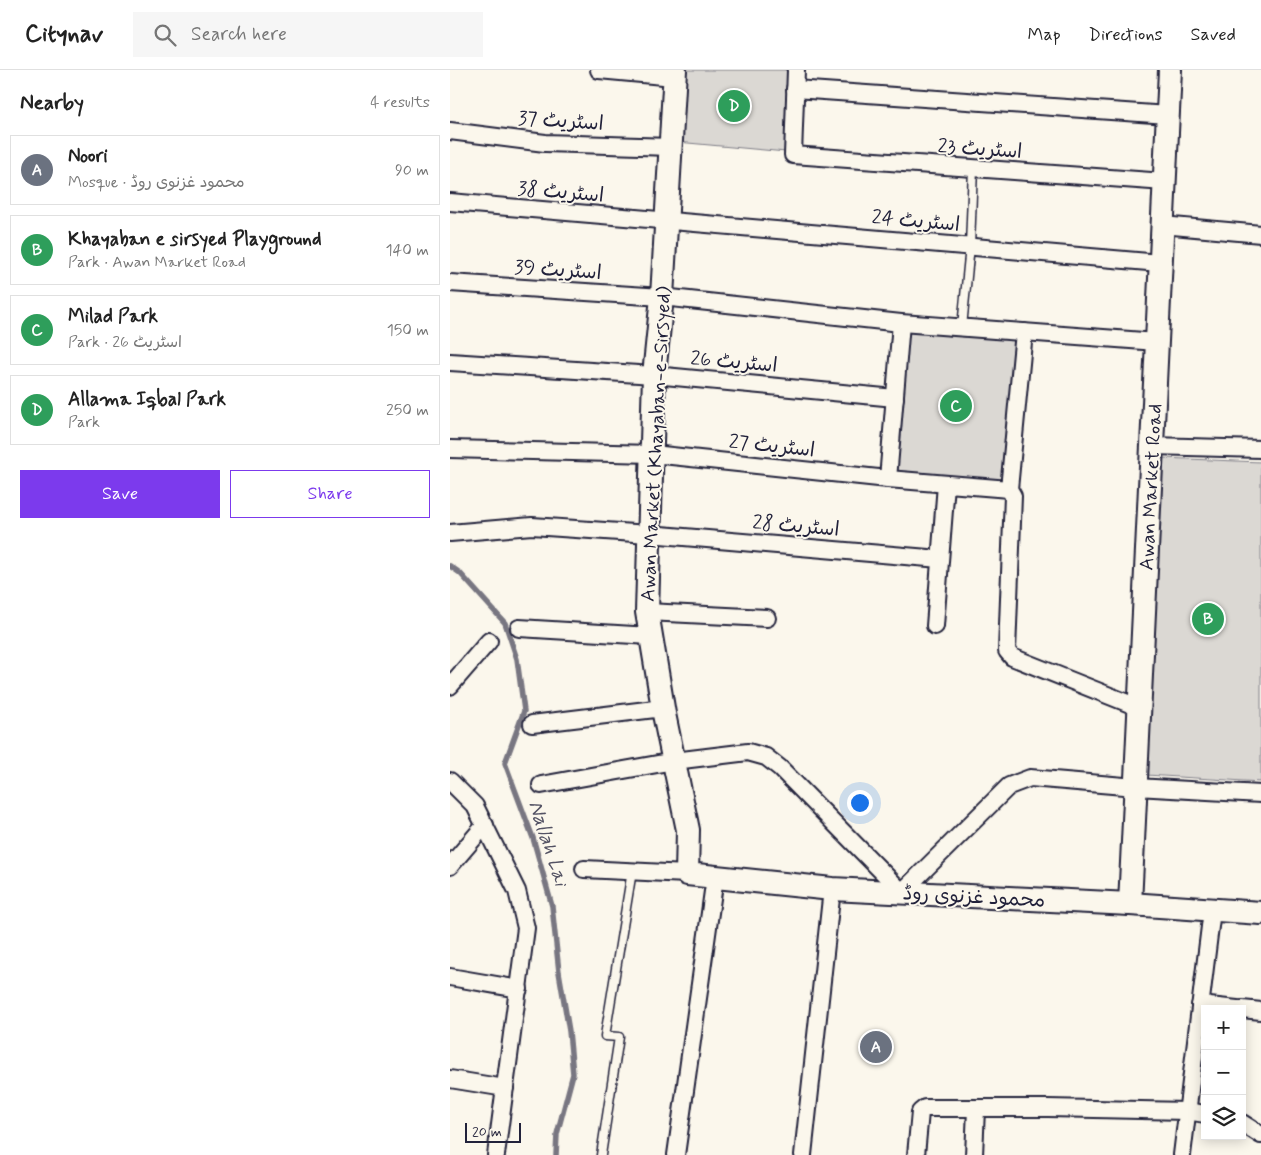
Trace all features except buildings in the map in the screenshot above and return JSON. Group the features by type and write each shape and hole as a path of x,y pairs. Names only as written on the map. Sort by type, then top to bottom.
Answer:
{"street":[{"path":"599,70 675,74"},
{"path":"796,70 795,89 1168,115"},
{"name":"Awan Market Road","path":"1130,904 1170,70"},
{"name":"Awan Market (Khayaban-e-Sirsyed)","path":"675,74 662,297 654,375 653,454 646,612 688,830 687,874"},
{"name":"اسٹریٹ 23","path":"795,89 793,155 1165,182"},
{"name":"اسٹریٹ 37","path":"450,131 545,143 671,147"},
{"name":"اسٹریٹ 38","path":"450,202 667,221"},
{"name":"اسٹریٹ 24","path":"667,221 1160,263"},
{"path":"1162,225 1261,234"},
{"name":"اسٹریٹ 39","path":"450,283 662,297 901,323 1157,342"},
{"path":"888,479 901,323"},
{"path":"1024,332 1009,490 1013,496 1007,651 1012,657 1140,708"},
{"name":"اسٹریٹ 26","path":"450,362 654,375 894,398"},
{"path":"1152,446 1261,449"},
{"name":"اسٹریٹ 27","path":"450,449 653,454 1009,490"},
{"path":"935,626 946,484"},
{"name":"اسٹریٹ 28","path":"450,533 532,526 940,559"},
{"path":"646,612 767,618"},
{"path":"519,628 650,636"},
{"path":"450,686 489,641"},
{"path":"532,724 663,708"},
{"path":"541,785 674,761 748,752 766,757 780,768 902,892 1009,786 1030,778 1261,794"},
{"path":"450,781 475,806 517,892 526,928 496,1155"},
{"path":"450,866 485,826"},
{"path":"584,869 687,874"},
{"name":"محمود غزنوی روڈ","path":"687,874 832,889 1130,904 1261,913"},
{"path":"676,1155 715,877"},
{"path":"803,1155 832,889"},
{"path":"1182,1155 1212,910"},
{"path":"450,977 519,989"},
{"path":"1200,1004 1207,1005"},
{"path":"1246,1009 1261,1011"},
{"path":"450,1079 505,1088"},
{"path":"916,1155 920,1112 925,1108 1048,1108 1187,1111 1201,1113"},
{"path":"974,1155 976,1109"},
{"path":"1246,1126 1261,1135"}],"lane":[{"path":"962,327 970,246 973,168"},
{"path":"601,1155 618,1037 605,1036 632,871"}],"shaded area":[{"path":"682,70 792,70 786,152 677,142"},
{"path":"906,331 1016,338 1006,484 896,474"},
{"path":"1162,458 1261,462 1261,782 1146,775"}],"waterway":[{"name":"Nallah Lai","path":"450,566 460,573 505,623 517,659 524,711 505,763 533,838 552,906 573,1074 557,1134 556,1155"}],"place":[{"name":"Allama Iqbal Park","path":"734,106"},
{"name":"Milad Park","path":"956,406"},
{"name":"Khayaban e sirsyed Playground","path":"1208,619"},
{"name":"Noori","path":"876,1047"}]}
